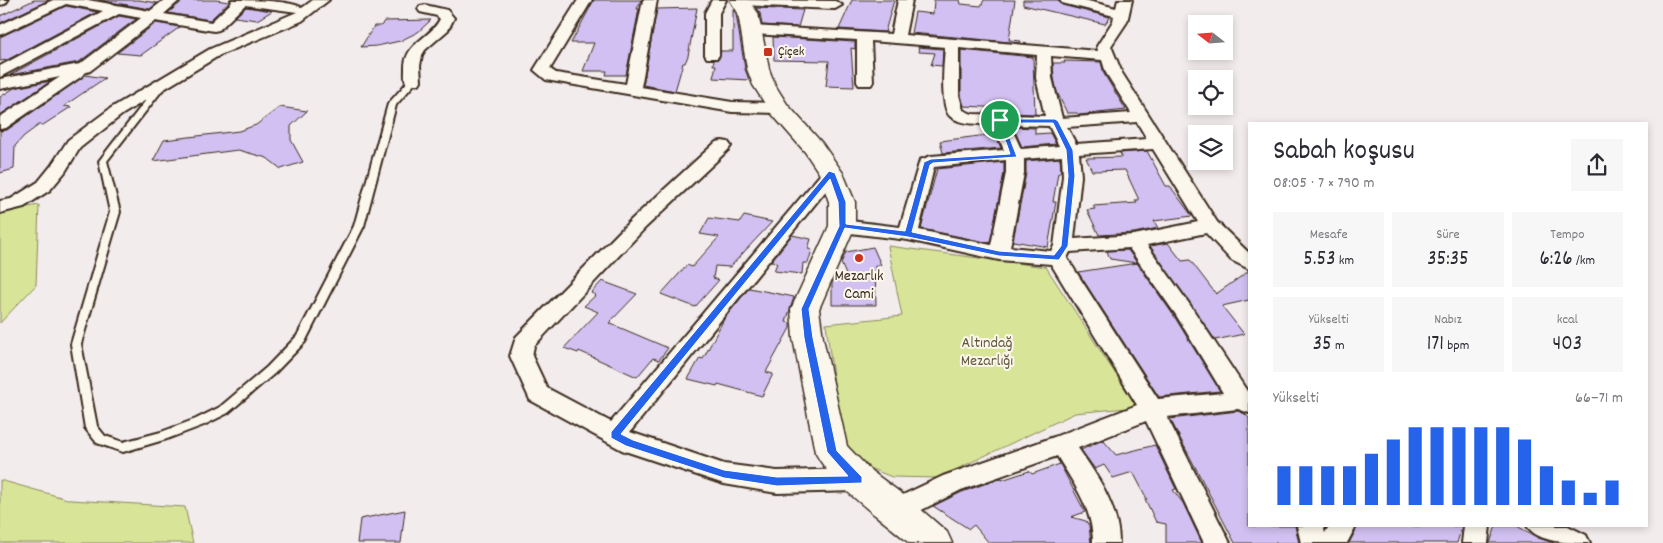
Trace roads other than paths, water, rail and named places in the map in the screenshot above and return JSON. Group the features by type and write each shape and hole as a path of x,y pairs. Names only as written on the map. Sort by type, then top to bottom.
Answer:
{"street":[{"path":"0,31 65,0 214,27 242,0"},
{"path":"0,124 85,68 173,0"},
{"path":"238,0 295,8"},
{"path":"0,207 17,202 44,186 59,168 74,144 117,111 215,52 298,18 322,0"},
{"path":"585,0 542,70 551,77 732,107 779,108"},
{"path":"633,90 650,0"},
{"path":"733,0 748,13 758,69 764,85 779,108 814,148 831,173 842,202 842,226 805,309 808,338 832,452 858,480 897,510 934,543"},
{"path":"712,55 712,13 733,0 837,2 821,33"},
{"path":"897,39 905,0"},
{"path":"1067,0 1123,6 1120,22 1104,46 1106,56 1114,73 1210,226 1238,255 1248,261"},
{"path":"0,72 118,9"},
{"path":"414,82 411,68 416,51 422,43 443,27 447,18 442,14 425,9"},
{"path":"752,30 952,42 1106,56"},
{"path":"864,36 865,82"},
{"path":"952,42 950,95 955,113 970,119 1056,122 1140,117"},
{"path":"1044,51 1044,78 1056,122 1070,150 1072,176 1061,252 1152,409 1217,543"},
{"path":"0,84 85,68"},
{"path":"999,253 1015,173 1015,155 1000,120"},
{"path":"908,234 926,164 931,161 1158,143"},
{"path":"722,146 638,224 524,343 521,356 538,394 630,444 724,474 777,482 858,480"},
{"path":"614,435 831,173"},
{"path":"842,226 908,234 999,253 1061,252 1134,241 1210,226"},
{"path":"897,510 952,483 1062,444 1152,409 1245,402 1134,241"},
{"path":"1062,444 1097,502 1107,532 1106,543"},
{"path":"1310,527 1314,543"},
{"path":"1333,543 1342,527"},
{"path":"1475,543 1477,527"},
{"path":"1543,527 1577,539"}],"lane":[{"path":"165,81 103,161 115,212 76,344 91,428 101,440 123,447 163,436 200,422 224,410 271,370 302,339 359,226 392,104 414,82"}],"place":[{"name":"Çiçek","path":"768,52"},
{"name":"Mezarlık Cami","path":"859,258"}],"park label":[{"name":"Altındağ Mezarlığı","path":"987,352"}]}
